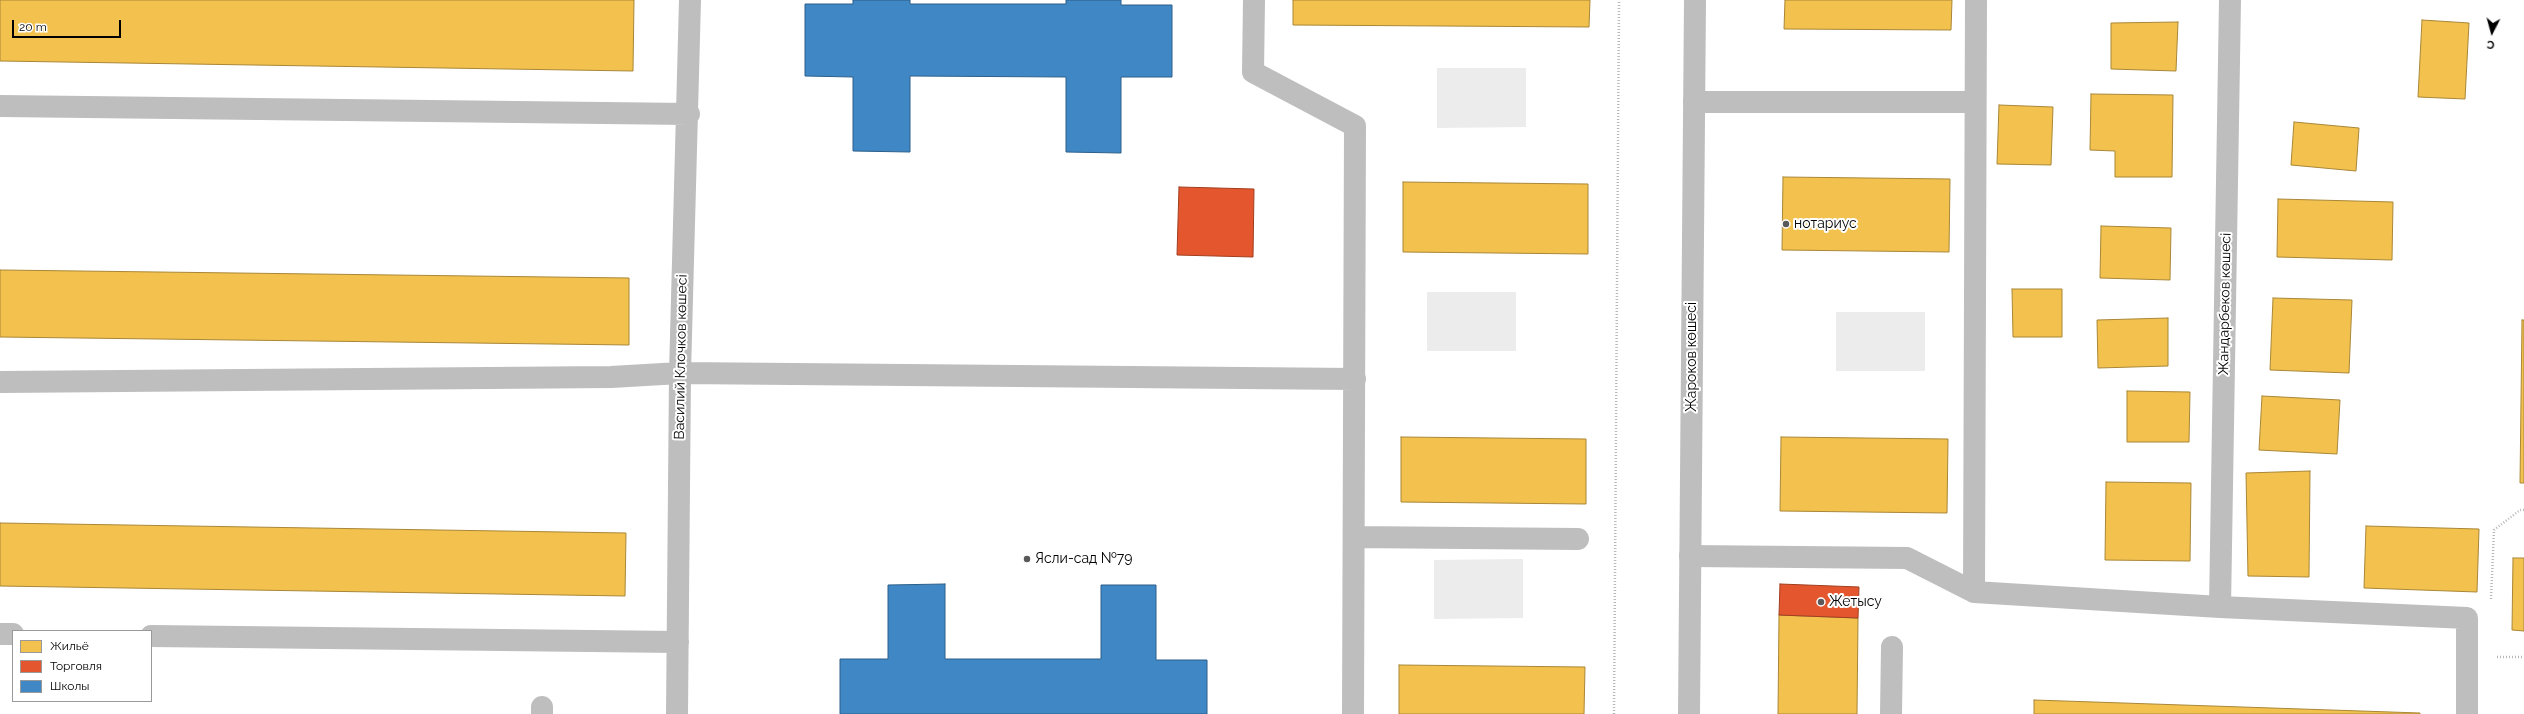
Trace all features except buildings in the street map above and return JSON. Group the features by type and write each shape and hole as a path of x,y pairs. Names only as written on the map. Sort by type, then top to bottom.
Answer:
{"street":[{"name":"Василий Клочков көшесі","path":"677,714 680,373 690,0"},
{"path":"1254,0 1253,72 1356,126 1353,714"},
{"name":"Жароков көшесі","path":"1689,714 1695,0"},
{"path":"1974,592 1976,0"},
{"name":"Жандарбеков көшесі","path":"2220,607 2230,0"},
{"path":"1694,102 1975,102"},
{"path":"0,106 688,114"},
{"path":"0,382 611,377 680,373 1355,379"},
{"path":"1354,537 1578,539"},
{"path":"1690,556 1907,558 1974,592 2220,607 2467,618 2468,714"},
{"path":"0,634 12,634"},
{"path":"152,636 678,642"},
{"path":"1891,714 1892,648"}],"path":[{"path":"1614,714 1619,0"},
{"path":"2467,618 2491,598 2494,530 2520,510 2524,510"}],"shaded area":[{"path":"1437,68 1526,68 1526,127 1437,128"},
{"path":"1427,292 1516,292 1516,351 1427,351"},
{"path":"1836,312 1925,312 1925,371 1836,371"},
{"path":"1523,559 1523,618 1434,619 1434,560"}],"place":[{"name":"нотариус","path":"1786,224"},
{"name":"Ясли-сад №79","path":"1027,559"},
{"name":"Жетысу","path":"1821,602"}]}
